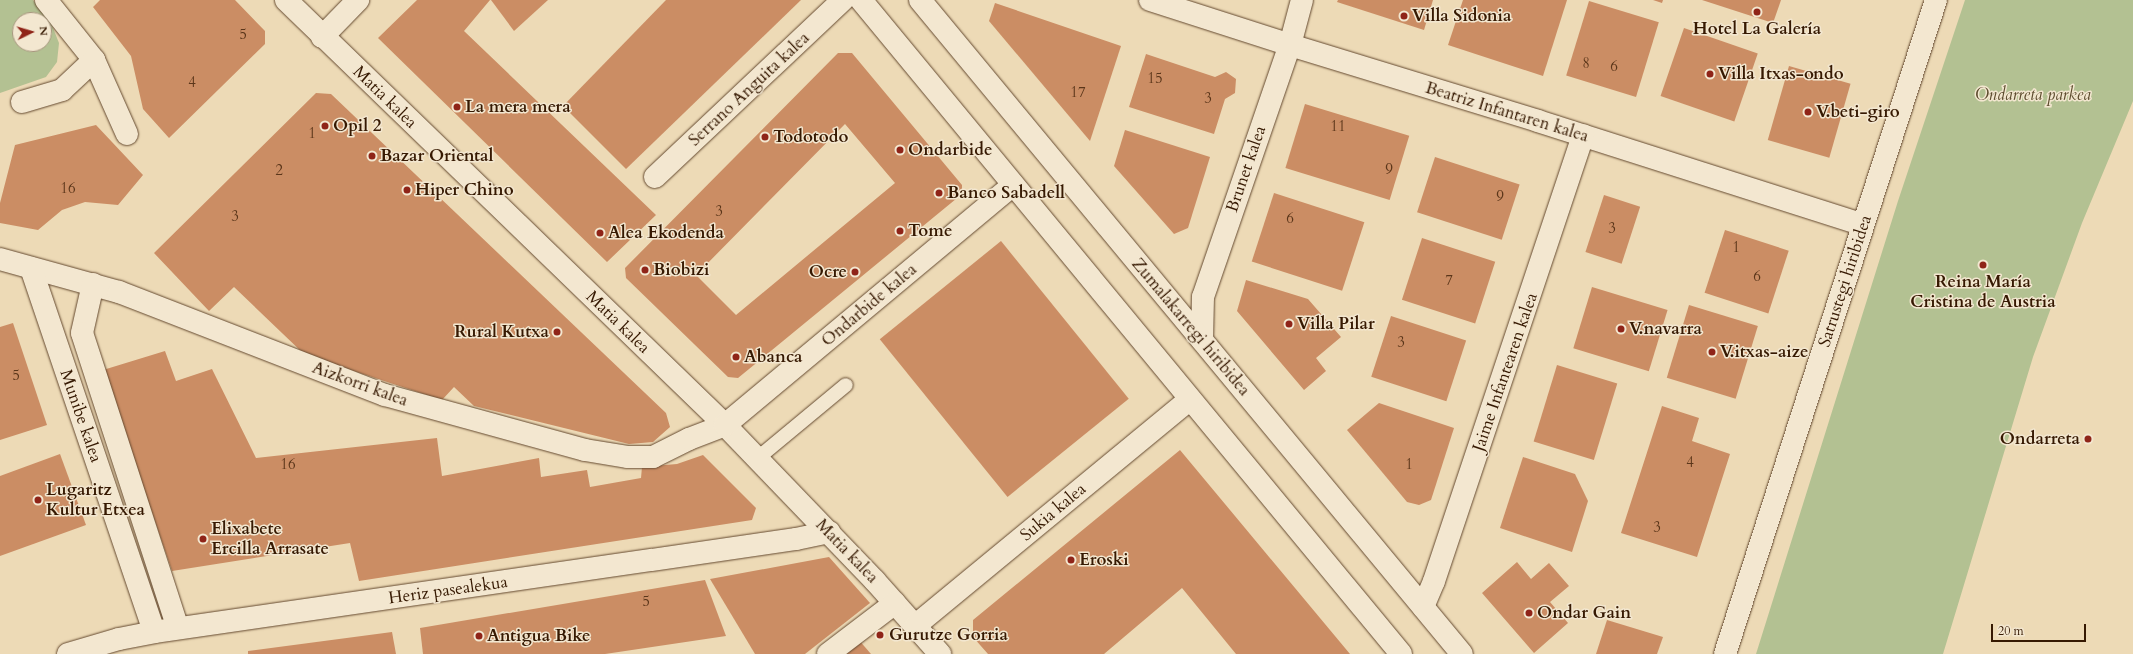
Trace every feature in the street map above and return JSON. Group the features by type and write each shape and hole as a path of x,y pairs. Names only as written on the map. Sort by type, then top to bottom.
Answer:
{"street":[{"path":"46,0 94,60 127,134"},
{"name":"Matia kalea","path":"286,0 322,37 725,425 829,532 916,625 940,654"},
{"path":"322,37 358,0"},
{"name":"Serrano Anguita kalea","path":"655,177 843,0"},
{"name":"Zumalakarregi hiribidea","path":"920,0 1462,654"},
{"name":"Beatriz Infantaren kalea","path":"1150,0 1290,45 1583,135 1863,225"},
{"name":"Brunet kalea","path":"1202,340 1203,296 1290,45 1302,0"},
{"name":"Satrustegi hiribidea","path":"1724,654 1936,0"},
{"path":"870,5 1013,185 1401,654"},
{"path":"22,102 62,90 94,60"},
{"name":"Jaime Infantearen kalea","path":"1423,607 1437,573 1583,135"},
{"name":"Ondarbide kalea","path":"725,425 1013,185"},
{"name":"Aizkorri kalea","path":"0,259 119,292 384,395 585,450 628,457 653,457 689,439 725,425"},
{"name":"Munibe kalea","path":"31,268 154,632"},
{"name":"Munibe kalea","path":"93,284 82,333 178,628"},
{"name":"Sukia kalea","path":"916,625 1190,399"},
{"name":"Heriz pasealekua","path":"68,654 119,639 178,628 765,544 829,532"},
{"path":"828,654 895,603"}],"lane":[{"path":"758,458 846,385"}],"green space":[{"path":"0,0 33,0 42,12 12,12 12,52 52,52 52,26 59,43 57,62 46,77 0,93"},
{"name":"Ondarreta parkea","path":"1965,0 2133,0 2133,101 2082,223 2033,357 1943,654 1756,654 1898,201"}],"building":[{"path":"100,0 235,0 265,31 265,44 169,138 143,109 131,56 93,7"},
{"path":"417,0 490,0 464,31 656,215 607,262 378,38"},
{"path":"491,0 548,0 514,31"},
{"path":"666,0 801,0 626,169 563,106"},
{"name":"Villa Sidonia","path":"1338,0 1433,0 1424,30 1337,2"},
{"path":"1463,0 1567,0 1543,76 1448,45"},
{"path":"1653,0 1663,0 1662,3"},
{"name":"Hotel La Galería","path":"1702,0 1781,0 1773,23"},
{"path":"1589,1 1659,22 1636,97 1566,76"},
{"path":"995,3 1121,46 1090,141 989,21"},
{"name":"Villa Itxas-ondo","path":"1684,28 1758,53 1734,121 1661,96"},
{"path":"838,53 852,53 962,185 962,194 738,378 728,377 626,278 625,268","holes":["845,124 895,183 736,315 696,275"]},
{"path":"1146,54 1215,77 1226,72 1236,79 1235,93 1225,99 1214,134 1129,107"},
{"name":"V.beti-giro","path":"1789,66 1851,84 1829,158 1768,140"},
{"path":"316,93 331,94 666,413 670,427 653,442 629,444 474,406 454,387 442,400 305,355 234,287 209,311 154,253"},
{"path":"1305,104 1409,136 1390,200 1285,168"},
{"path":"96,125 143,175 118,205 85,202 62,210 38,230 0,223 0,203 15,145"},
{"path":"1125,130 1210,157 1188,228 1174,234 1114,166"},
{"path":"1435,157 1520,185 1502,240 1417,212"},
{"path":"1274,193 1364,222 1342,291 1252,261"},
{"path":"1604,195 1640,207 1622,264 1585,252"},
{"path":"1725,230 1789,251 1768,313 1705,293"},
{"path":"1422,238 1495,262 1475,324 1402,300"},
{"path":"1001,241 1129,399 1008,497 880,339"},
{"name":"Villa Pilar","path":"1246,280 1308,299 1341,337 1316,358 1326,371 1304,390 1237,311"},
{"name":"V.navarra","path":"1592,287 1668,310 1649,371 1573,348"},
{"name":"V.itxas-aize","path":"1689,305 1758,326 1736,399 1667,378"},
{"path":"1391,316 1466,340 1446,401 1371,377"},
{"path":"13,323 47,425 0,440 0,327"},
{"path":"165,351 176,381 212,369 256,458 437,438 442,476 539,458 541,477 587,470 590,487 641,478 642,467 677,464 703,455 756,508 752,520 359,581 350,543 172,571 103,370"},
{"path":"1557,365 1617,383 1594,460 1534,442"},
{"path":"1379,403 1454,428 1431,500 1419,505 1407,502 1347,430"},
{"path":"1662,406 1699,418 1692,441 1730,454 1697,557 1621,533"},
{"path":"1180,450 1350,654 1236,654 1182,588 1104,654 988,654 973,637 973,620"},
{"name":"Lugaritz Kultur Etxea","path":"60,454 86,525 0,556 0,476"},
{"path":"1523,457 1575,474 1588,501 1572,552 1500,528"},
{"path":"829,557 870,603 805,654 755,654 710,579"},
{"name":"Ondar Gain","path":"1517,562 1531,579 1549,563 1569,586 1550,602 1568,623 1534,653 1482,593"},
{"path":"705,580 726,636 605,654 423,654 420,628"},
{"path":"1607,620 1663,637 1657,654 1596,654"},
{"path":"392,632 396,654 248,654 248,651"},
{"path":"858,639 871,654 839,654"}],"place":[{"name":"Hotel La Galería","path":"1757,12"},
{"name":"Villa Sidonia","path":"1404,16"},
{"name":"Villa Itxas-ondo","path":"1710,74"},
{"name":"La mera mera","path":"457,107"},
{"name":"V.beti-giro","path":"1808,112"},
{"name":"Opil 2","path":"325,126"},
{"name":"Todotodo","path":"765,137"},
{"name":"Ondarbide","path":"900,150"},
{"name":"Bazar Oriental","path":"372,156"},
{"name":"Hiper Chino","path":"407,190"},
{"name":"Banco Sabadell","path":"939,193"},
{"name":"Tome","path":"900,231"},
{"name":"Alea Ekodenda","path":"600,233"},
{"name":"Reina María Cristina de Austria","path":"1983,265"},
{"name":"Biobizi","path":"645,270"},
{"name":"Ocre","path":"855,272"},
{"name":"Villa Pilar","path":"1289,324"},
{"name":"V.navarra","path":"1621,329"},
{"name":"Rural Kutxa","path":"557,332"},
{"name":"V.itxas-aize","path":"1712,352"},
{"name":"Abanca","path":"736,357"},
{"name":"Ondarreta","path":"2088,439"},
{"name":"Lugaritz Kultur Etxea","path":"38,500"},
{"name":"Elixabete Ercilla Arrasate","path":"203,539"},
{"name":"Eroski","path":"1071,560"},
{"name":"Ondar Gain","path":"1529,613"},
{"name":"Gurutze Gorria","path":"880,635"},
{"name":"Antigua Bike","path":"479,636"}]}
